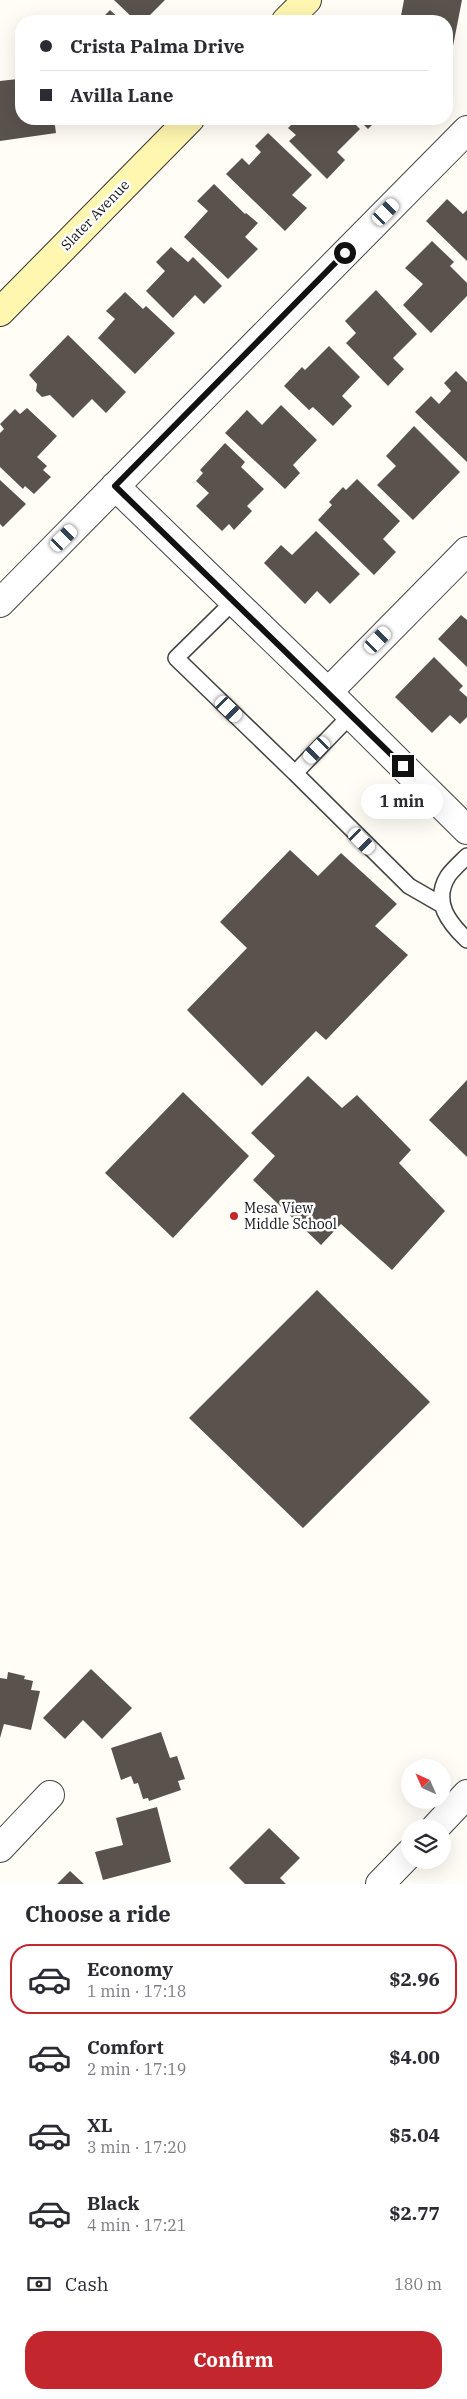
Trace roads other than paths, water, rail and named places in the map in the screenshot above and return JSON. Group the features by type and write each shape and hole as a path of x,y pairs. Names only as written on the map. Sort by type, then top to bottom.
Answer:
{"street":[{"path":"292,15 307,0"},
{"name":"Slater Avenue","path":"0,312 184,125"},
{"path":"0,602 467,130"},
{"path":"115,486 351,714 467,830"},
{"path":"328,692 467,551"},
{"path":"0,1848 50,1794"},
{"path":"443,1819 467,1794"},
{"path":"380,1884 401,1862"}],"lane":[{"path":"234,602 176,658 408,886 442,905"},
{"path":"295,773 351,714"},
{"path":"467,856 448,876 443,890 442,905 449,923 467,940"}],"place":[{"name":"Mesa View Middle School","path":"234,1216"}]}
